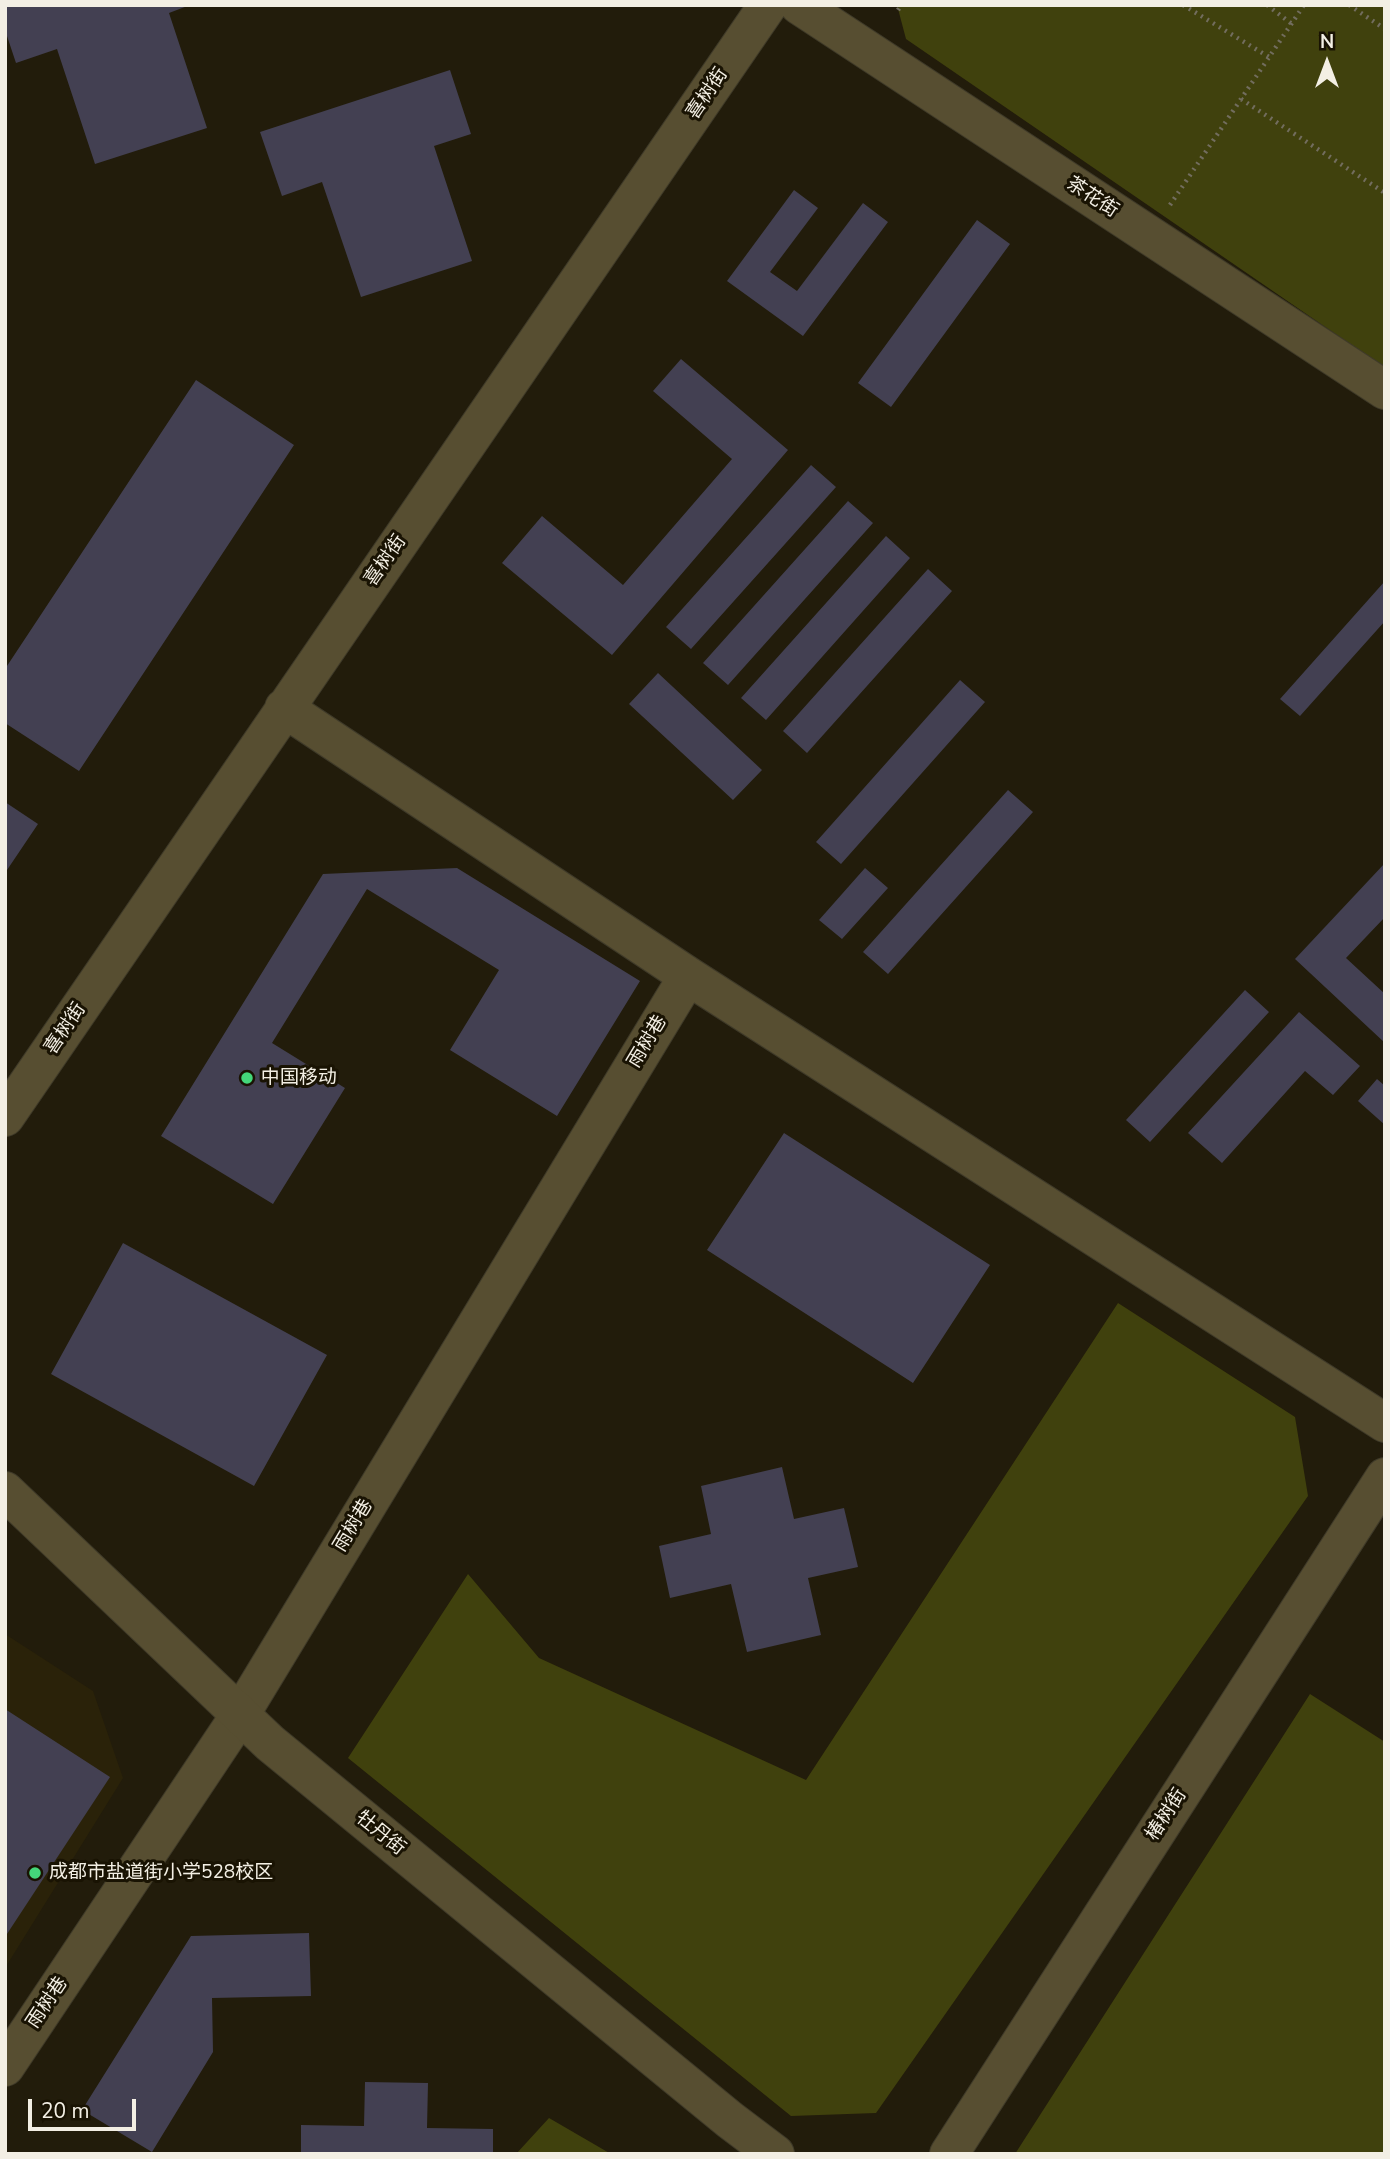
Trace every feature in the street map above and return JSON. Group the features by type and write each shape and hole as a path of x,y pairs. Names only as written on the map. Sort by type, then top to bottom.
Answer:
{"street":[{"name":"喜树街","path":"5,1117 768,5"},
{"name":"茶花街","path":"799,5 1385,390"},
{"path":"284,708 688,976 1385,1423"},
{"name":"雨树巷","path":"5,2067 240,1715 688,976"},
{"name":"椿树街","path":"949,2154 1385,1476"},
{"name":"牡丹街","path":"5,1491 270,1743 775,2154"}],"path":[{"path":"1183,5 1270,57"},
{"path":"1266,5 1292,24"},
{"path":"1163,216 1304,5"},
{"path":"1349,5 1385,29"},
{"path":"1241,99 1385,193"}],"shaded area":[{"path":"897,5 1385,5 1385,368 906,39"},
{"path":"1118,1303 1295,1417 1308,1496 876,2113 791,2116 348,1758 468,1574 539,1658 806,1780"},
{"name":"成都市盐道街小学528校区","path":"5,1634 93,1691 123,1778 5,1968"},
{"path":"1310,1694 1385,1742 1385,2154 1015,2154"},
{"path":"549,2118 611,2154 516,2154"}],"building":[{"path":"5,5 190,5 169,13 207,128 95,164 57,49 16,63 5,30"},
{"path":"450,70 471,134 434,146 472,261 361,297 322,182 282,196 260,132"},
{"path":"794,190 818,208 770,272 797,291 863,203 888,222 803,336 727,281"},
{"path":"977,220 1010,244 891,407 858,383"},
{"path":"681,359 788,450 612,655 502,563 542,516 623,585 732,459 653,391"},
{"path":"196,380 294,445 79,771 5,723 5,669"},
{"path":"811,465 836,487 691,649 666,627"},
{"path":"848,501 873,523 728,685 703,663"},
{"path":"886,536 910,558 766,720 741,698"},
{"path":"928,569 952,591 807,753 783,731"},
{"path":"1385,581 1385,621 1300,716 1280,699"},
{"path":"658,673 762,770 733,800 629,704"},
{"path":"960,680 985,702 841,864 816,842"},
{"path":"1008,790 1033,812 888,974 863,952"},
{"path":"5,802 38,824 5,873"},
{"path":"1385,863 1385,917 1346,958 1385,994 1385,1043 1295,959"},
{"path":"457,868 640,981 557,1116 450,1050 499,970 367,889 272,1043 345,1088 273,1204 161,1136 323,874"},
{"path":"865,868 888,888 842,939 819,920"},
{"path":"1245,990 1269,1012 1150,1142 1126,1120"},
{"path":"1299,1012 1360,1066 1333,1095 1305,1071 1222,1163 1188,1133"},
{"path":"1377,1079 1385,1086 1385,1125 1358,1101"},
{"path":"784,1133 990,1265 913,1383 707,1250"},
{"path":"123,1243 327,1355 254,1486 51,1374"},
{"path":"782,1467 794,1519 844,1508 858,1567 808,1578 821,1635 747,1652 731,1584 670,1598 659,1546 711,1534 701,1486"},
{"path":"5,1709 110,1777 5,1937"},
{"path":"309,1933 311,1996 212,1998 213,2052 152,2152 82,2110 191,1936"},
{"path":"365,2082 428,2083 427,2128 493,2129 493,2154 301,2154 301,2125 364,2126"}],"place":[{"name":"中国移动","path":"247,1078"},
{"name":"成都市盐道街小学528校区","path":"35,1873"}]}
